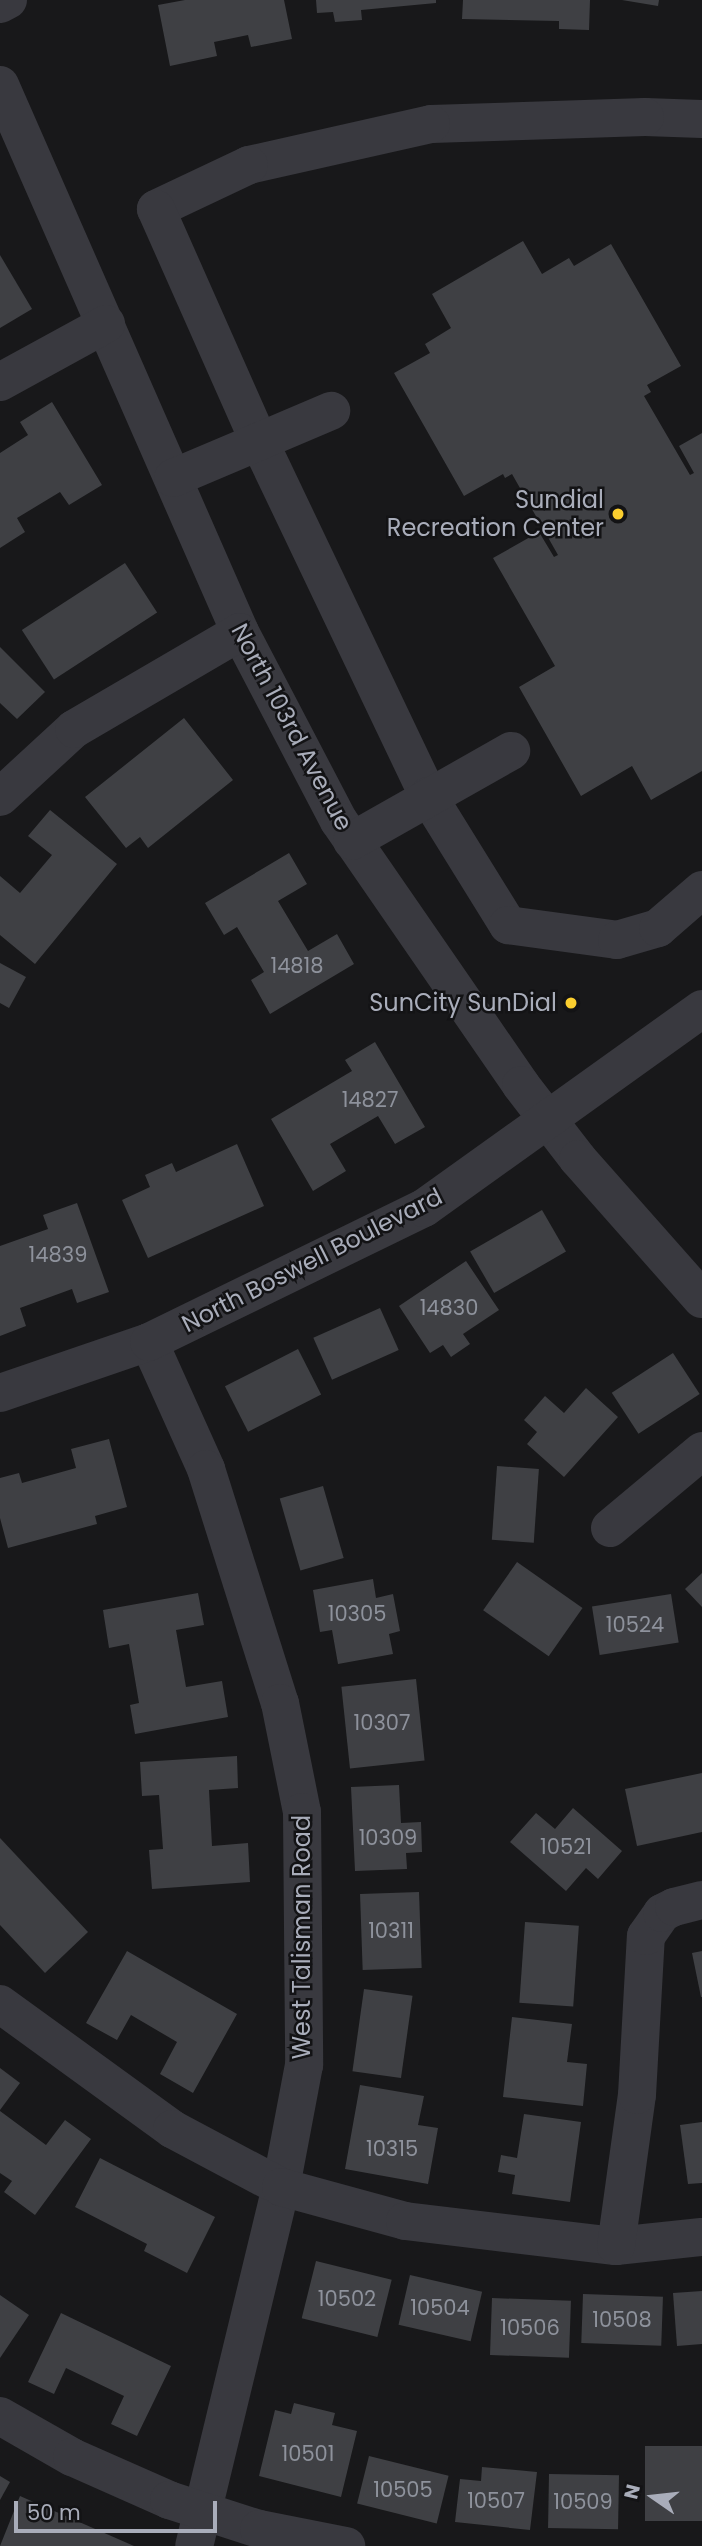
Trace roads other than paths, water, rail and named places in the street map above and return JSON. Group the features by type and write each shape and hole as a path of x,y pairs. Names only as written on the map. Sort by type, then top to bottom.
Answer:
{"street":[{"path":"0,4 8,0"},
{"name":"North 103rd Avenue","path":"0,85 240,632 339,821 548,1121 595,1179 702,1299"},
{"path":"702,119 645,117 431,124 248,165 156,209 259,441 428,796 508,925 617,940 658,928 702,890"},
{"path":"0,382 106,324"},
{"path":"173,478 331,411"},
{"path":"0,797 74,729 240,632"},
{"path":"352,841 511,751"},
{"name":"North Boswell Boulevard","path":"0,1393 149,1342 424,1208 702,1009"},
{"name":"West Talisman Road","path":"149,1342 206,1469 280,1703 303,1812 304,2065 281,2187 198,2528"},
{"path":"610,1528 702,1451"},
{"path":"616,2246 637,2095 646,1936 662,1913 674,1906 702,1900"},
{"path":"0,2004 172,2129 281,2187 405,2221 616,2246 702,2236"},
{"path":"0,2416 72,2457 169,2500 198,2528 259,2529 346,2546"}],"place":[{"name":"Sundial Recreation Center","path":"618,514"},
{"name":"SunCity SunDial","path":"571,1003"}]}
